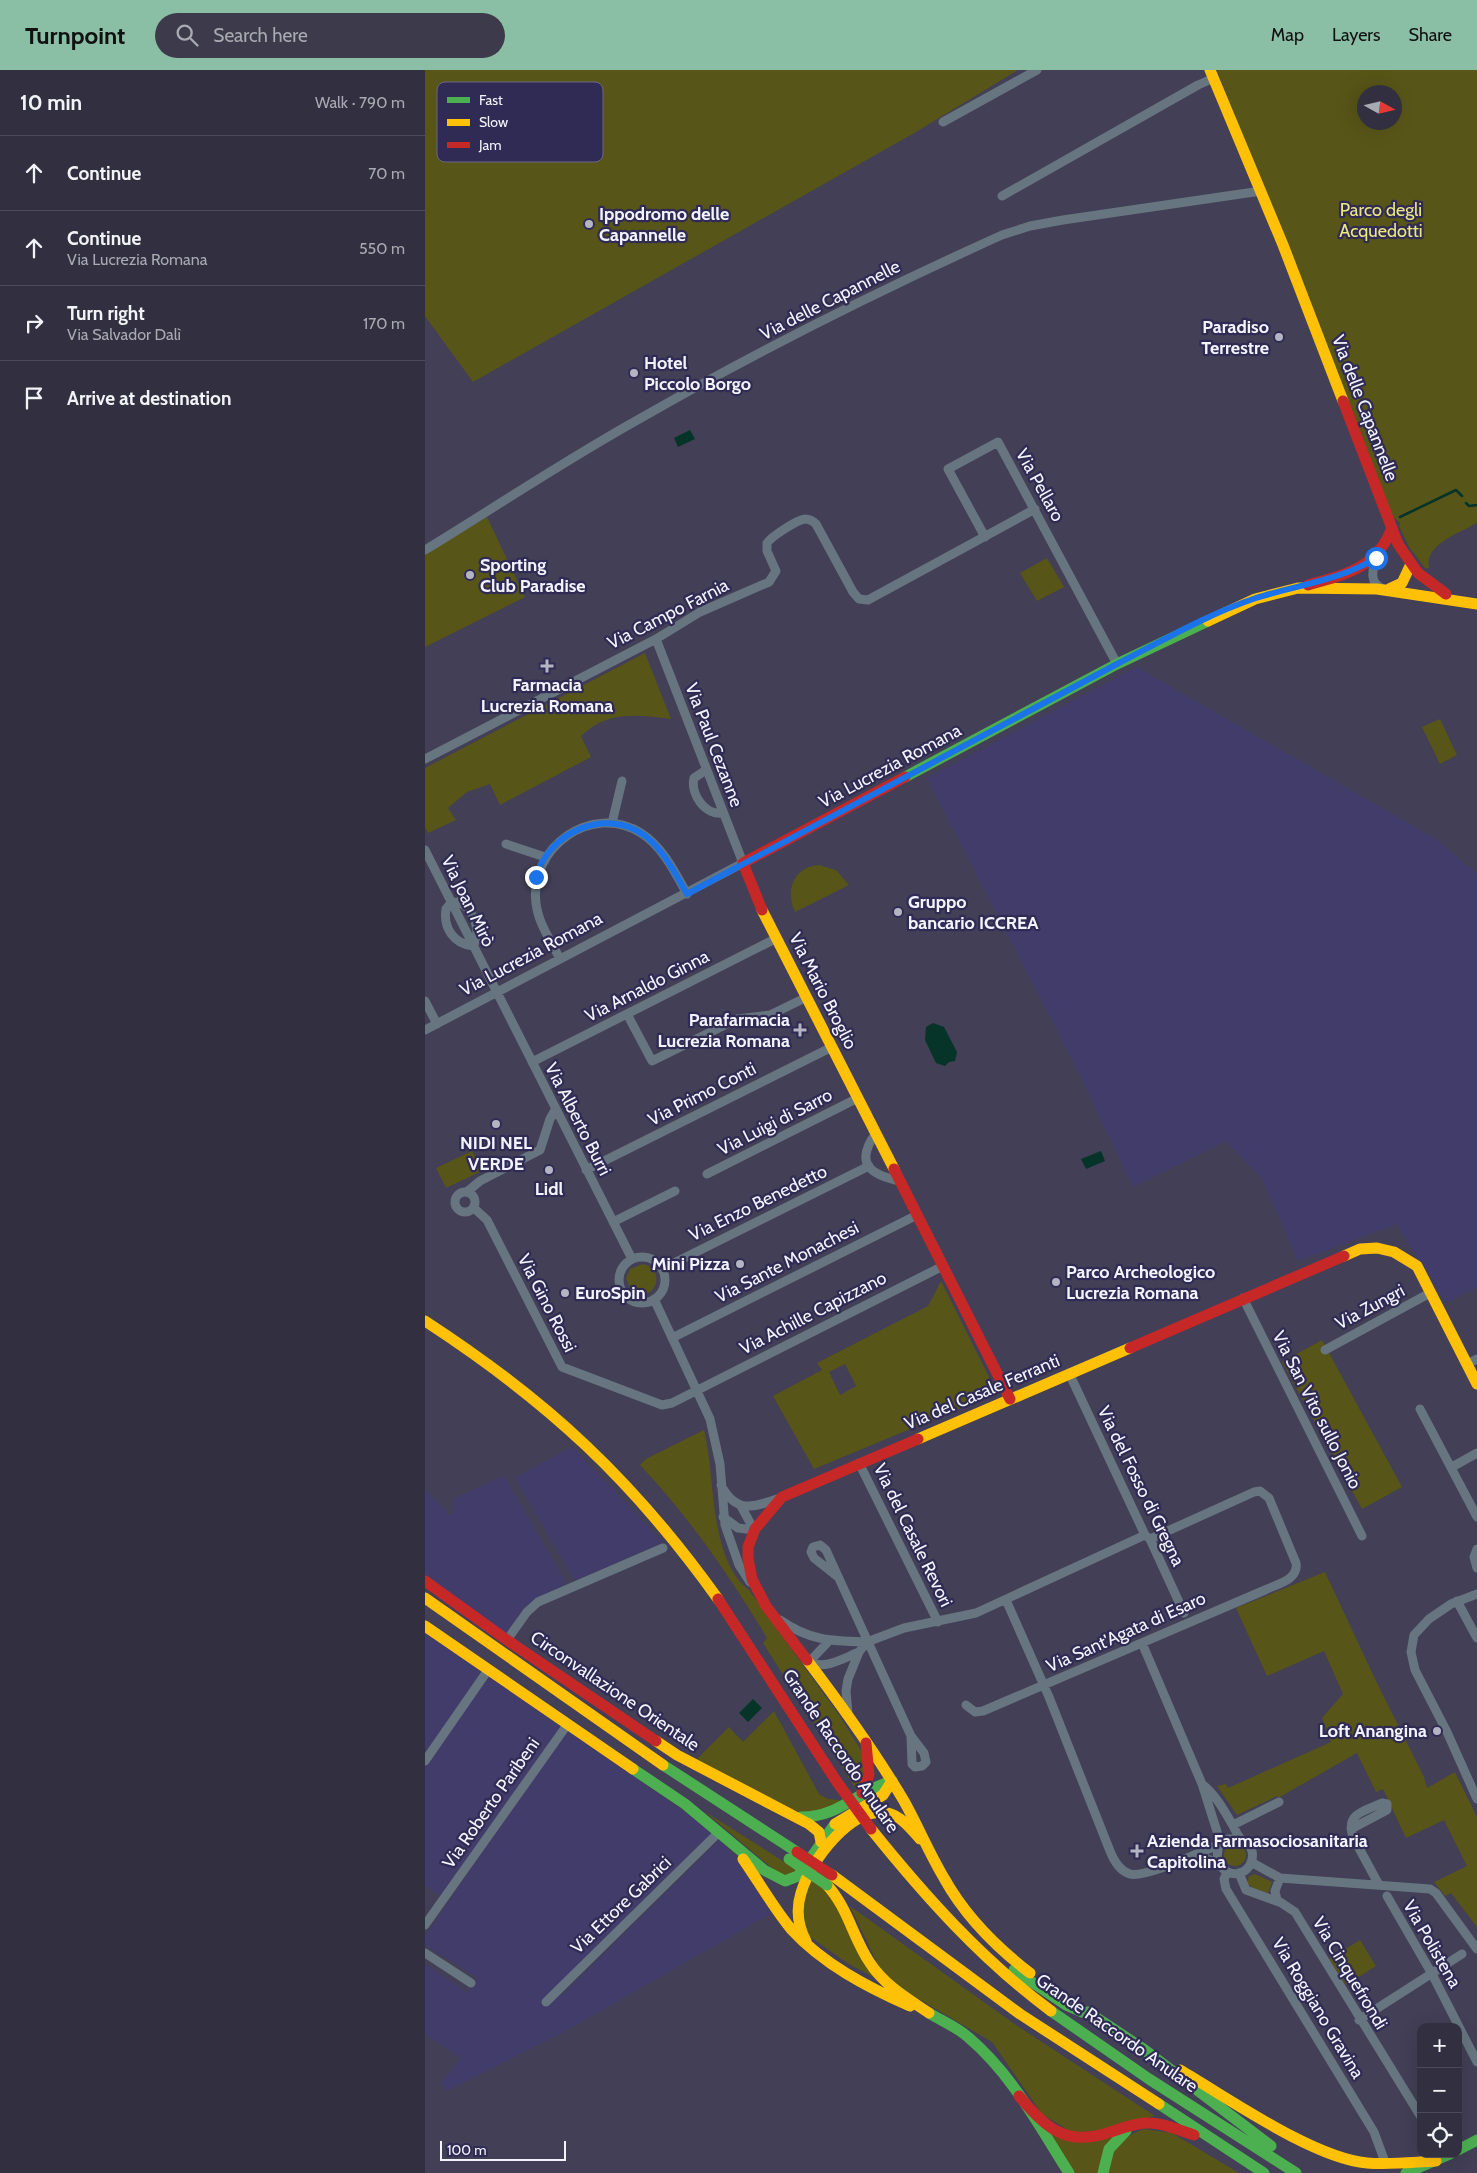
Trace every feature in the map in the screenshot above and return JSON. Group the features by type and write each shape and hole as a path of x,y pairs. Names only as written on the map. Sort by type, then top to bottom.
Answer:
{"main road":[{"name":"Via delle Capannelle","path":"1212,74 1261,191 1392,528 1408,562 1434,588 1476,604"},
{"path":"1376,558 1386,546 1392,528"},
{"path":"1298,588 1338,576 1376,558 1388,556 1408,562 1402,583 1394,588 1386,589"},
{"name":"Via Lucrezia Romana","path":"743,863 1117,664 1238,605 1278,592 1298,588 1386,589"},
{"name":"Via delle Capannelle","path":"1386,589 1476,604"},
{"name":"Via Mario Broglio","path":"743,863 777,938 1011,1399"},
{"name":"Via del Casale Ferranti","path":"926,1844 914,1818 892,1781 848,1714 772,1615 757,1592 748,1563 748,1550 754,1530 763,1517 782,1497 1343,1254 1365,1248 1391,1251 1412,1262 1419,1269 1430,1293 1472,1361 1477,1384"},
{"name":"Grande Raccordo Anulare","path":"425,1321 485,1360 534,1398 589,1446 634,1492 710,1588 837,1782 871,1829 926,1895 971,1942 1017,1985 1089,2038 1296,2173"},
{"path":"991,1406 999,1395 1002,1383"},
{"name":"Circonvallazione Orientale","path":"425,1581 507,1640 677,1755 795,1816 817,1830 821,1842"},
{"name":"Grande Raccordo Anulare","path":"425,1598 1020,2014 1264,2173"},
{"path":"425,1626 685,1804 769,1873 787,1881 798,1876 821,1842 839,1821 886,1793 892,1781"},
{"path":"863,1792 869,1772 865,1740"},
{"path":"795,1816 815,1818 828,1815 863,1792 892,1781"},
{"path":"807,1944 799,1923 802,1888 825,1850 843,1830 860,1818 885,1812 902,1821 926,1844 958,1900 998,1946 1027,1971 1142,2048 1319,2150 1356,2161 1385,2162 1432,2158"},
{"path":"733,1844 785,1920 807,1944 871,1986 929,2013"},
{"path":"830,1880 864,1954 877,1974 892,1988 974,2042 993,2061 1019,2096 1069,2173"},
{"path":"971,1942 1066,2005 1096,2018"},
{"path":"1142,2048 1267,2143 1302,2173"},
{"path":"1019,2096 1046,2126 1070,2137 1092,2138 1137,2124 1160,2124 1214,2141"},
{"path":"1103,2173 1104,2159 1108,2147 1118,2137 1137,2124"},
{"path":"1462,2148 1477,2140"},
{"path":"1406,2173 1416,2171 1442,2158"}],"street":[{"path":"943,122 1037,70"},
{"path":"1002,196 1198,85 1212,74"},
{"name":"Via delle Capannelle","path":"425,550 663,405 830,318 1002,235 1036,225 1261,191"},
{"name":"Via Pellaro","path":"985,537 948,469 998,442 1117,664"},
{"name":"Via Campo Farnia","path":"425,759 656,638 700,612 769,582 776,571 767,551 767,543 777,534 804,519 815,523 853,592 864,600 876,598 1035,509"},
{"path":"1376,558 1373,578 1377,586 1386,589"},
{"name":"Via Paul Cezanne","path":"656,638 743,863"},
{"path":"706,770 694,778 695,792 701,803 710,812 723,813"},
{"path":"611,824 622,781"},
{"path":"560,959 539,918 535,902 536,877 545,857 561,840 579,829 595,824 611,824 634,829 652,842 663,855 687,894"},
{"path":"506,844 545,857"},
{"name":"Via Joan Mirò","path":"425,850 496,992"},
{"name":"Via Lucrezia Romana","path":"425,1030 743,863"},
{"path":"451,903 463,904 473,917 477,931 473,946 459,942 450,933 445,916 446,910 451,903"},
{"name":"Via Arnaldo Ginna","path":"532,1062 777,938"},
{"name":"Via Alberto Burri","path":"496,992 632,1259"},
{"path":"627,1014 652,1062 737,1019 770,1014 807,997"},
{"path":"425,1001 437,1024"},
{"name":"Via Primo Conti","path":"586,1170 832,1047"},
{"name":"Via Luigi di Sarro","path":"707,1174 858,1098"},
{"path":"474,1208 464,1212 458,1210 455,1204 458,1194 468,1191 480,1181 538,1152 543,1146 550,1119 555,1110"},
{"path":"876,1133 868,1148 869,1166 878,1176 900,1181"},
{"name":"Via Enzo Benedetto","path":"662,1269 869,1166"},
{"name":"Via Gino Rossi","path":"468,1191 475,1198 474,1208 487,1220 561,1367 662,1405 673,1403 697,1390"},
{"path":"613,1222 675,1191"},
{"name":"Via Sante Monachesi","path":"671,1338 917,1215"},
{"path":"638,1257 649,1258 662,1269 665,1276 663,1288 654,1299 639,1302 628,1298 623,1292 619,1282 620,1274 623,1267 632,1259 638,1257"},
{"name":"Via Achille Capizzano","path":"697,1390 943,1266"},
{"name":"Via Zungri","path":"1325,1350 1430,1293"},
{"name":"Via San Vito sullo Jonio","path":"1243,1298 1362,1536"},
{"path":"654,1299 697,1390 715,1438 723,1517 739,1565 757,1592"},
{"name":"Via del Fosso di Gregna","path":"1069,1374 1184,1613"},
{"path":"1420,1409 1477,1517"},
{"path":"1452,1467 1477,1453"},
{"name":"Via del Casale Revori","path":"859,1463 938,1622"},
{"path":"721,1485 729,1498 741,1506 754,1530"},
{"name":"Via Sant'Agata di Esaro","path":"966,1705 975,1712 980,1712 1281,1582 1293,1576 1296,1572 1295,1561 1268,1496 1263,1492 1254,1492 1147,1537"},
{"path":"741,1506 754,1506 782,1497"},
{"path":"723,1517 736,1527 754,1530"},
{"path":"772,1615 804,1635 829,1641 867,1642 904,1628 970,1615 1111,1550 1134,1540 1147,1537"},
{"path":"507,1640 524,1616 538,1602 663,1548"},
{"path":"1477,1549 1474,1557 1477,1568"},
{"path":"838,1577 911,1736"},
{"path":"1477,1594 1457,1601 1440,1610 1426,1621 1414,1635 1411,1652 1415,1670 1447,1732 1477,1799"},
{"path":"1006,1600 1043,1685 1110,1852 1119,1867 1131,1875 1144,1874 1221,1844 1231,1838 1240,1838"},
{"path":"1457,1601 1477,1638"},
{"path":"829,1641 809,1662 821,1666 859,1652"},
{"path":"848,1714 847,1683 859,1652 867,1642"},
{"path":"1142,1643 1202,1784 1221,1844 1217,1853 1218,1863"},
{"path":"425,1761 488,1670"},
{"name":"Via Roberto Paribeni","path":"425,1925 567,1725"},
{"path":"1202,1784 1210,1790 1240,1838 1248,1844 1252,1858 1280,1878 1428,1888 1435,1892 1477,1949"},
{"path":"1233,1825 1279,1802"},
{"path":"1351,1829 1379,1885"},
{"name":"Via Ettore Gabrici","path":"547,2002 719,1832"},
{"path":"1189,1856 1199,1856 1218,1863 1227,1872 1239,1873 1247,1868 1252,1858"},
{"name":"Via Roggiano Gravina","path":"1227,1872 1225,1879 1226,1889 1375,2132 1385,2162"},
{"path":"1239,1873 1242,1885 1247,1892 1280,1902"},
{"path":"1280,1878 1275,1891 1280,1902"},
{"name":"Via Polistena","path":"1387,1896 1432,1974 1477,2062"},
{"name":"Via Cinquefrondi","path":"1280,1902 1295,1912 1359,2020 1418,2113"},
{"path":"425,1953 471,1983"},
{"path":"1359,2020 1462,1954"}],"shaded area":[{"path":"690,430 695,439 678,447 674,438"},
{"path":"1137,667 1436,839 1477,874 1477,1287 1446,1303 1397,1224 1298,1261 1262,1178 1226,1141 1133,1187 1077,1069 927,778"},
{"path":"933,1023 944,1027 957,1052 955,1061 949,1062 945,1066 936,1063 925,1040 926,1027"},
{"path":"1101,1151 1105,1161 1086,1169 1081,1159"},
{"path":"572,1447 663,1542 575,1581 515,1478"},
{"path":"504,1476 567,1584 537,1599 508,1635 425,1575 425,1489 452,1517 454,1499"},
{"path":"425,1630 484,1671 425,1756"},
{"path":"488,1675 561,1726 442,1897 425,1886 425,1767"},
{"path":"753,1699 762,1708 748,1722 739,1713"},
{"path":"567,1730 713,1832 553,1990 562,1995 720,1839 737,1859 772,1913 562,2033 447,2091 441,2083 461,2058 425,2034 425,1964 468,1993 477,1977 425,1945 425,1936"}],"green space":[{"name":"Ippodromo delle Capannelle","path":"425,70 1018,70 916,132 473,382 425,316"},
{"name":"Parco degli Acquedotti","path":"1217,70 1477,70 1477,523 1453,535 1438,546 1432,552 1429,568 1425,568 1409,547 1399,526 1400,523 1391,515"},
{"name":"Sporting Club Paradise","path":"487,517 525,597 425,647 425,554"},
{"path":"1047,558 1064,587 1037,601 1020,573"},
{"path":"645,653 671,719 623,716 602,722 581,736 591,757 500,805 490,784 467,792 448,808 456,820 428,833 425,827 425,768"},
{"path":"1440,719 1457,755 1440,764 1422,727"},
{"path":"819,865 836,870 849,885 795,912 791,896 793,881 803,870"},
{"path":"472,1151 482,1171 446,1188 436,1168"},
{"path":"643,1264 651,1267 657,1279 652,1290 647,1294 632,1292 626,1278 630,1269"},
{"path":"941,1281 990,1379 988,1394 980,1400 814,1469 773,1396 822,1370 817,1363 928,1306","holes":["845,1364 856,1386 840,1395 829,1372"]},
{"path":"1322,1340 1402,1487 1362,1509 1282,1362"},
{"path":"704,1430 716,1515 726,1558 736,1576 749,1590 839,1715 864,1755 866,1767 857,1791 763,1643 767,1638 738,1592 692,1526 640,1465 646,1459"},
{"path":"1325,1572 1424,1777 1427,1788 1455,1772 1477,1817 1477,1927 1451,1893 1445,1896 1434,1882 1467,1866 1444,1820 1406,1838 1383,1789 1376,1792 1357,1753 1278,1798 1277,1796 1237,1815 1217,1786 1226,1784 1228,1788 1331,1742 1322,1718 1343,1694 1324,1651 1267,1676 1236,1608"},
{"path":"774,1711 819,1794 828,1799 839,1800 841,1803 817,1812 792,1810 697,1759 729,1727 743,1742"},
{"path":"704,1811 797,1870 789,1876 779,1874"},
{"path":"1231,1844 1239,1844 1246,1851 1246,1859 1239,1866 1231,1866 1224,1859 1224,1851"},
{"path":"1255,1874 1272,1882 1268,1893 1253,1888 1247,1883 1249,1876"},
{"path":"810,1877 829,1894 875,1978 847,1963 809,1936 802,1912"},
{"path":"850,1906 1016,2025 1155,2116 1103,2130 1073,2133 1042,2114 992,2042 900,1988 880,1969"},
{"path":"1360,1940 1376,1966 1346,1985 1329,1959"},
{"path":"1144,2129 1172,2133 1239,2173 1107,2173 1111,2158 1118,2145 1129,2136"},
{"path":"1047,2134 1114,2134 1098,2173 1074,2173"}],"waterway":[{"path":"1400,517 1456,490 1462,496"},
{"path":"1466,503 1469,506 1477,505"}],"traffic: fast":[{"path":"905,777 1117,664 1208,621"},
{"path":"663,1765 797,1852"},
{"path":"633,1769 685,1804 764,1870 785,1881 798,1876 835,1824"},
{"path":"800,1817 813,1816 837,1809 868,1791 892,1781"},
{"path":"789,1859 827,1885"},
{"path":"1014,1970 1066,2005 1096,2018"},
{"path":"1051,2011 1149,2079 1296,2173"},
{"path":"1088,2012 1142,2048"},
{"path":"929,2013 964,2033 998,2067 1024,2101 1069,2173"},
{"path":"1142,2048 1271,2146"},
{"path":"1159,2104 1264,2173"},
{"path":"1103,2173 1109,2149 1126,2131"},
{"path":"1462,2148 1477,2140"},
{"path":"1406,2173 1441,2158"}],"traffic: slow":[{"path":"1210,70 1283,245 1343,401"},
{"path":"1389,589 1402,583 1410,566"},
{"path":"1208,621 1255,599 1298,588 1377,589 1477,604"},
{"path":"762,910 894,1169"},
{"path":"1344,1256 1360,1249 1377,1248 1394,1252 1417,1266 1477,1384"},
{"path":"425,1321 511,1381 586,1445 654,1517 718,1599"},
{"path":"918,1439 1130,1348"},
{"path":"425,1598 663,1765"},
{"path":"425,1626 633,1769"},
{"path":"807,1660 882,1765 909,1810 952,1892 971,1918 993,1942 1030,1973"},
{"path":"656,1741 677,1755 809,1824 819,1832 821,1842"},
{"path":"835,1824 883,1795 892,1781"},
{"path":"806,1941 799,1917 801,1893 813,1866 834,1838 860,1818 874,1813 888,1813 901,1820 920,1839"},
{"path":"871,1829 955,1926 1001,1970 1051,2011"},
{"path":"743,1859 784,1921 804,1942 831,1964 862,1983 910,2006"},
{"path":"832,1875 1020,2014 1159,2104"},
{"path":"827,1885 840,1903 859,1944 876,1971 897,1991 929,2013"},
{"path":"1180,2070 1271,2125 1297,2139 1345,2159 1376,2164 1436,2161"}],"traffic: jam":[{"path":"1343,401 1398,544 1418,573 1446,594"},
{"path":"1308,585 1358,568 1377,553 1392,528"},
{"path":"762,910 743,863 905,777"},
{"path":"894,1169 1010,1399"},
{"path":"1130,1348 1344,1256"},
{"path":"807,1660 766,1606 752,1579 748,1547 755,1529 782,1497 918,1439"},
{"path":"425,1581 507,1640 656,1741"},
{"path":"718,1599 837,1782"},
{"path":"862,1793 869,1775 866,1743"},
{"path":"837,1782 871,1829"},
{"path":"797,1852 832,1875"},
{"path":"1019,2096 1046,2124 1066,2135 1090,2137 1145,2123 1164,2125 1194,2135"}],"place":[{"name":"Ippodromo delle Capannelle","path":"589,224"},
{"name":"Paradiso Terrestre","path":"1279,337"},
{"name":"Hotel Piccolo Borgo","path":"634,373"},
{"name":"Sporting Club Paradise","path":"470,575"},
{"name":"Farmacia Lucrezia Romana","path":"547,666"},
{"name":"Gruppo bancario ICCREA","path":"898,912"},
{"name":"Parafarmacia Lucrezia Romana","path":"800,1030"},
{"name":"NIDI NEL VERDE","path":"496,1124"},
{"name":"Lidl","path":"549,1170"},
{"name":"Mini Pizza","path":"740,1264"},
{"name":"Parco Archeologico Lucrezia Romana","path":"1056,1282"},
{"name":"EuroSpin","path":"565,1293"},
{"name":"Loft Anangina","path":"1437,1731"},
{"name":"Azienda Farmasociosanitaria Capitolina","path":"1137,1851"}],"route":[{"path":"536,877 546,856 561,840 571,833 590,825 604,823 622,825 634,829 645,836 658,848 687,894 1186,629 1255,598 1338,576 1366,565 1376,558"}]}
